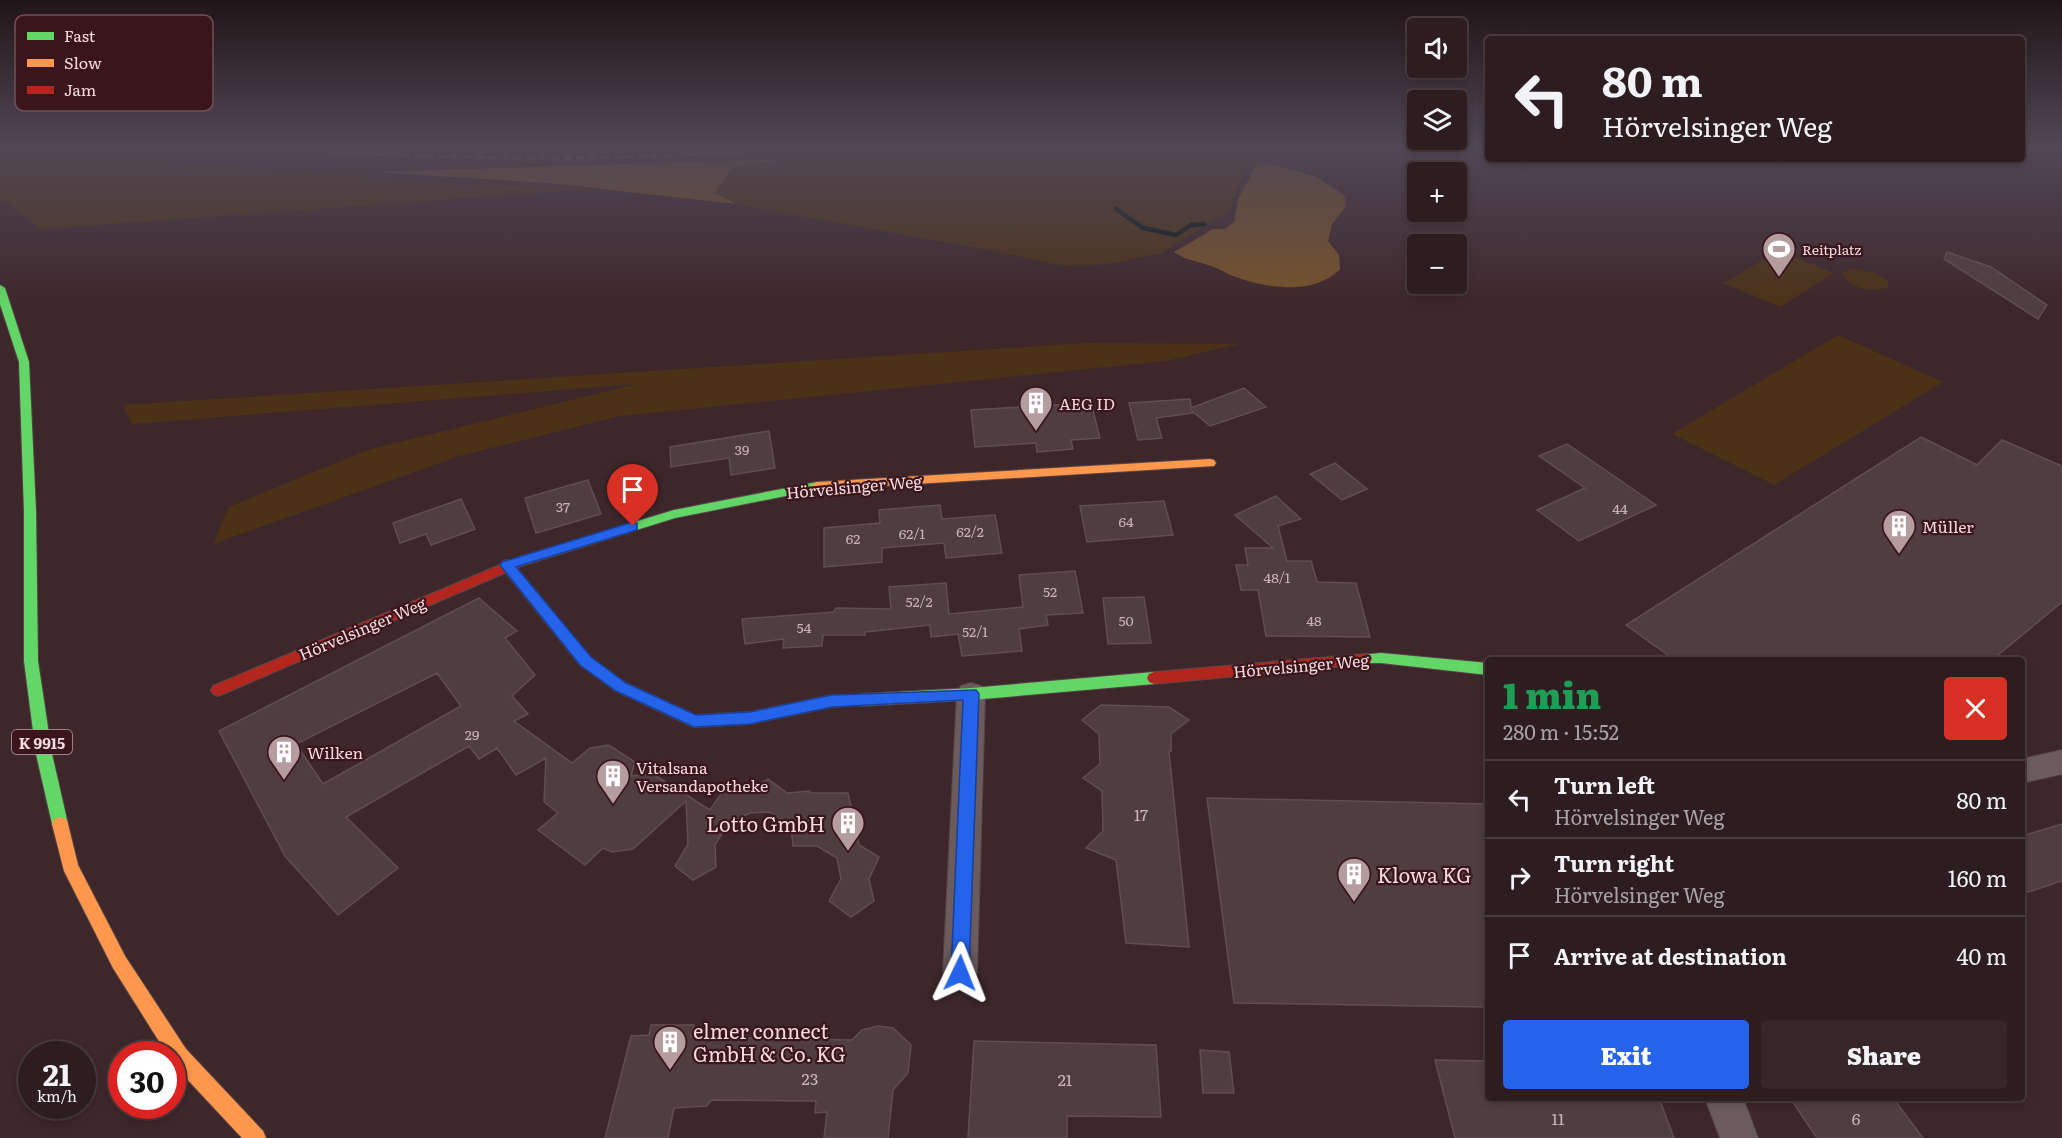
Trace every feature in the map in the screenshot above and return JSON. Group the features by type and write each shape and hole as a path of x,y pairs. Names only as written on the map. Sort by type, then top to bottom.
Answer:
{"street":[{"name":"K 9915","path":"0,288 24,362 30,511 31,661 44,754 70,866 119,962 179,1056 256,1138"},
{"name":"Hörvelsinger Weg","path":"218,690 507,565 674,514 812,486 1210,463"},
{"name":"Hörvelsinger Weg","path":"507,565 585,661 621,687 694,721 750,718 832,701 971,694 1382,658 1485,668"},
{"path":"960,973 971,694"},
{"path":"2025,770 2062,762"},
{"path":"1725,1101 1739,1138"}],"shaded area":[{"path":"1,199 453,199 41,229"},
{"path":"692,199 727,199 736,204"},
{"path":"726,199 1233,199 1228,212 1162,253 1108,264 1063,266 999,252 736,204"},
{"path":"1238,199 1345,199 1346,206 1332,224 1328,241 1339,255 1340,269 1329,278 1317,283 1289,287 1274,286 1233,276 1174,252 1213,229 1225,229 1234,222"},
{"name":"Reitplatz","path":"1779,251 1834,273 1780,307 1723,283"},
{"path":"1850,269 1873,272 1888,281 1888,287 1870,290 1858,287 1843,276 1842,273"},
{"path":"1838,335 1943,382 1774,485 1672,434"},
{"path":"1088,343 1239,344 1166,361 620,416 459,456 213,544 229,507 367,450 637,384 132,424 123,405"}],"building":[{"path":"1947,252 1991,267 2047,305 2038,319 1944,259"},
{"path":"1244,388 1266,407 1210,426 1192,411 1192,413 1156,418 1162,438 1138,440 1129,403 1190,399 1191,408"},
{"name":"AEG ID","path":"1091,403 1100,438 1071,440 1073,449 1037,452 1036,443 975,447 971,410"},
{"path":"769,431 775,468 731,475 729,458 671,467 670,447"},
{"name":"Müller","path":"1921,437 1977,465 2002,440 2062,466 2062,602 1996,657 1671,657 1626,625"},
{"path":"1567,444 1656,505 1579,541 1537,510 1585,488 1539,456"},
{"path":"1335,463 1367,489 1342,500 1310,474"},
{"path":"588,480 601,514 536,533 525,498"},
{"path":"1276,496 1301,519 1278,526 1287,561 1311,561 1317,582 1356,583 1370,637 1266,636 1258,590 1241,590 1236,565 1248,565 1245,548 1273,548 1235,515"},
{"path":"461,499 475,529 431,545 426,534 400,543 393,523"},
{"path":"1164,501 1173,535 1087,542 1080,506"},
{"path":"940,505 942,519 995,515 1002,553 946,558 944,543 882,548 882,562 824,567 824,528 880,523 879,510"},
{"path":"1075,571 1083,613 1046,615 1048,625 1019,629 1022,651 962,656 958,634 931,637 930,625 865,632 865,635 823,635 822,646 783,648 784,639 745,644 742,619 834,612 836,608 891,609 889,587 946,583 949,614 1023,607 1019,575"},
{"path":"1144,597 1151,643 1108,644 1103,598"},
{"path":"479,598 517,631 505,638 535,675 512,696 528,714 514,721 572,763 590,748 609,745 635,762 631,776 653,774 710,810 723,791 747,792 768,779 787,793 810,791 810,793 848,793 859,845 879,857 869,879 874,901 851,917 829,901 841,879 837,858 817,846 793,846 791,826 770,812 750,813 728,823 715,845 716,867 693,880 675,866 688,844 686,801 633,849 612,852 603,848 585,865 538,830 558,813 544,802 546,758 516,775 497,748 479,759 469,746 346,817 398,868 338,915 285,856 219,731","holes":["437,673 461,706 323,784 296,744"]},
{"path":"1101,705 1169,707 1189,720 1171,734 1171,751 1169,752 1189,947 1126,943 1116,860 1086,848 1103,831 1102,791 1083,778 1100,764 1099,734 1082,720"},
{"name":"Klowa KG","path":"1207,798 1485,804 1485,1007 1234,1003"},
{"path":"2062,824 2062,881 2025,893 2025,835"},
{"path":"651,1025 694,1025 691,1037 852,1040 862,1030 878,1026 893,1028 911,1045 908,1073 893,1090 888,1138 824,1138 827,1112 815,1113 816,1101 711,1100 707,1106 674,1108 668,1138 605,1138 631,1036 649,1035"},
{"path":"974,1041 1156,1045 1161,1117 1067,1116 1067,1138 968,1138"},
{"path":"1200,1050 1229,1052 1234,1093 1203,1093"},
{"path":"1435,1060 1485,1061 1485,1101 1660,1101 1674,1138 1455,1138"},
{"path":"1792,1101 1895,1101 1923,1138 1817,1138"}],"waterway":[{"path":"1116,209 1143,228 1176,235 1191,225 1205,224"}],"traffic: fast":[{"path":"0,288 24,362 30,511 31,661 44,754 60,824"},
{"path":"521,561 674,514 817,486"},
{"path":"1365,659 1381,658 1485,669"},
{"path":"860,700 971,694 1154,678"}],"traffic: slow":[{"path":"817,486 1210,463"},
{"path":"507,565 585,661 621,687 694,721 750,718 832,701 860,700"},
{"path":"60,824 70,866 119,962 179,1056 256,1138"}],"traffic: jam":[{"path":"218,690 521,561"},
{"path":"1154,678 1365,659"}],"place":[{"name":"Reitplatz","path":"1779,278"},
{"name":"AEG ID","path":"1036,432"},
{"name":"Müller","path":"1899,555"},
{"name":"Wilken","path":"284,781"},
{"name":"Vitalsana Versandapotheke","path":"613,805"},
{"name":"Lotto GmbH","path":"848,852"},
{"name":"Klowa KG","path":"1354,903"},
{"name":"elmer connect GmbH & Co. KG","path":"670,1071"}],"route":[{"path":"633,526 507,565 585,661 621,687 694,721 750,718 832,701 971,694 960,973"}]}
